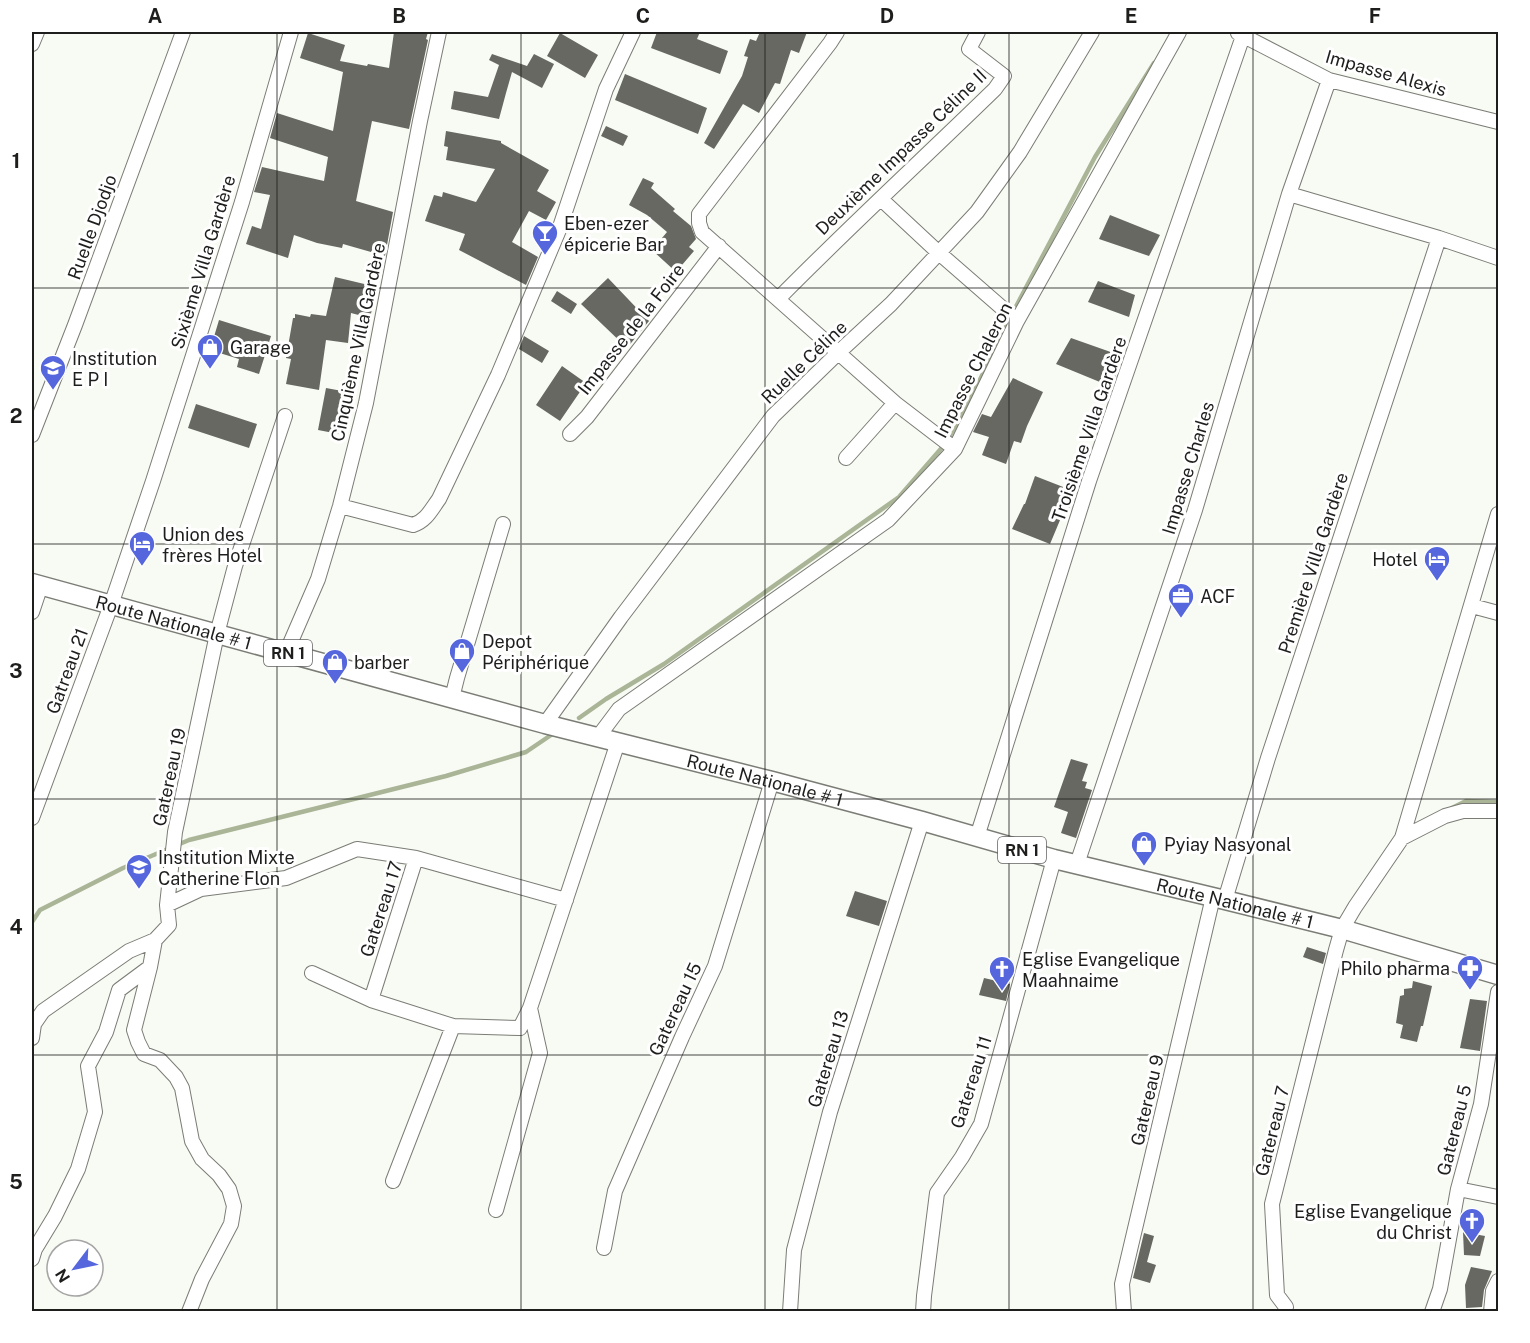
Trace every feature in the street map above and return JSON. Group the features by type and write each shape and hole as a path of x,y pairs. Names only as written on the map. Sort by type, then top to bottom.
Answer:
{"main road":[{"name":"Route Nationale # 1","path":"36,584 545,724 922,821 1054,860 1342,929 1498,975"}],"street":[{"path":"32,44 37,32"},
{"name":"Ruelle Djodjo","path":"32,435 183,32"},
{"name":"Sixième Villa Gardère","path":"111,605 153,482 238,213 291,32"},
{"name":"Cinquième Villa Gardère","path":"286,652 318,579 340,506 366,403 439,32"},
{"path":"340,506 413,525 427,517 439,499 498,375 542,271 559,230 606,89 633,32"},
{"path":"837,32 699,214 699,224 702,232 895,403 955,449"},
{"name":"Deuxième Impasse Céline II","path":"778,298 995,89 1004,76 969,49 978,32"},
{"name":"Ruelle Céline","path":"545,724 621,617 773,416 891,304 977,212 1020,152 1092,32"},
{"name":"Impasse Chaleron","path":"598,737 619,709 888,520 955,449 1017,321 1179,32"},
{"name":"Impasse Alexis","path":"1239,34 1329,80 1498,122"},
{"name":"Troisième Villa Gardère","path":"977,837 1089,481 1239,34"},
{"name":"Impasse Charles","path":"1077,864 1195,510 1289,194 1329,80"},
{"path":"1289,194 1439,238 1498,258"},
{"path":"881,199 1017,321"},
{"name":"Première Villa Gardère","path":"1219,898 1268,758 1439,238"},
{"name":"Impasse de la Foire","path":"570,434 587,417 719,246"},
{"path":"846,458 895,403"},
{"name":"Gatereau 19","path":"189,1311 201,1279 231,1224 234,1206 229,1189 219,1175 202,1159 192,1141 182,1088 176,1077 160,1060 144,1053 134,1030 155,940 169,925 167,905 175,831 217,634 236,566 285,416"},
{"path":"1402,838 1498,514"},
{"path":"452,698 503,524"},
{"path":"32,612 36,584"},
{"name":"Gatreau 21","path":"32,818 111,605"},
{"path":"1472,606 1498,614"},
{"path":"312,973 371,1000 453,1026 520,1028 530,1008 618,742"},
{"name":"Gatereau 15","path":"604,1248 615,1191 715,966 772,781"},
{"path":"1402,838 1445,816 1463,811 1498,811"},
{"name":"Gatereau 13","path":"790,1311 794,1250 830,1112 922,821"},
{"name":"Gatereau 7","path":"1286,1307 1277,1295 1272,1204 1342,929 1402,838"},
{"name":"Gatereau 17","path":"167,905 201,889 286,878 357,849 416,858 371,1000"},
{"path":"416,858 566,900"},
{"name":"Gatereau 11","path":"923,1311 937,1192 962,1157 981,1124 1054,860"},
{"name":"Gatereau 9","path":"1124,1311 1122,1284 1219,898"},
{"path":"32,1038 34,1024 43,1011 129,951 155,940"},
{"path":"32,1260 35,1249 55,1216 78,1169 95,1112 88,1066 106,1032 119,990 150,967"},
{"name":"Gatereau 5","path":"1432,1311 1440,1289 1458,1189 1481,1104 1498,992"},
{"path":"496,1210 540,1053 530,1008"},
{"path":"393,1181 453,1026"},
{"path":"1458,1189 1498,1197"},
{"path":"1491,1311 1493,1291 1498,1281"}],"building":[{"path":"394,32 428,32 426,39 428,40 409,129 372,121 356,201 393,212 385,256 343,244 342,248 317,243 294,235 288,258 246,244 252,226 261,229 270,195 254,192 262,167 324,181 328,157 270,138 277,113 333,131 343,72 300,58 308,33 345,45 340,61 389,68"},
{"path":"657,32 700,32 697,39 728,51 720,74 651,48"},
{"path":"760,32 807,32 799,53 791,50 780,84 775,83 759,113 743,104 714,149 704,143 742,76 748,57 744,56 750,39 756,41"},
{"path":"560,33 598,55 585,78 547,56"},
{"path":"492,54 527,66 534,54 554,64 542,88 512,72 499,119 451,109 454,91 488,97 499,65 489,60"},
{"path":"625,74 707,108 698,134 615,100"},
{"path":"606,126 628,136 623,146 601,136"},
{"path":"446,131 501,141 549,170 537,191 556,202 546,220 529,211 512,242 538,257 526,285 459,250 465,234 425,221 434,195 442,197 443,192 476,202 495,169 446,160 448,147 444,146"},
{"path":"643,178 654,183 651,188 691,226 696,239 689,247 694,251 676,272 652,250 667,232 647,215 629,205"},
{"path":"1110,215 1160,235 1149,256 1099,239"},
{"path":"335,277 377,287 370,318 351,313 348,343 326,340 319,390 286,384 291,359 286,358 293,318 295,314 310,317 311,314 326,316"},
{"path":"608,278 649,321 627,348 581,304"},
{"path":"1098,281 1135,295 1129,317 1088,302"},
{"path":"557,291 577,304 571,314 551,301"},
{"path":"219,320 271,336 259,374 237,367 239,359 210,350"},
{"path":"524,336 549,351 542,363 519,349"},
{"path":"1071,338 1122,356 1112,387 1056,364"},
{"path":"562,366 586,383 560,421 536,405"},
{"path":"1013,378 1043,392 1021,443 1014,441 1006,464 982,455 989,437 973,432 982,414 991,417"},
{"path":"326,388 353,393 344,435 318,430"},
{"path":"196,404 257,424 249,448 188,428"},
{"path":"1035,476 1076,492 1067,514 1063,513 1050,544 1012,529 1025,504"},
{"path":"1071,759 1088,764 1082,781 1087,782 1085,788 1092,790 1076,838 1061,833 1068,812 1054,807"},
{"path":"855,891 887,901 879,926 846,916"},
{"path":"1307,947 1326,953 1323,964 1303,957"},
{"path":"984,978 1010,984 1006,1001 979,995"},
{"path":"1413,981 1432,986 1417,1042 1400,1038 1403,1025 1396,1023 1400,996 1404,995 1404,989 1412,988"},
{"path":"1470,999 1487,1001 1480,1051 1460,1048"},
{"path":"1463,1232 1485,1236 1480,1256 1464,1255"},
{"path":"1144,1233 1154,1236 1147,1262 1156,1265 1150,1283 1133,1278"},
{"path":"1471,1267 1492,1271 1484,1290 1482,1307 1466,1308 1465,1285"}],"waterway":[{"path":"579,718 664,664 899,497 946,443 1095,157 1154,63"},
{"path":"32,922 40,910 123,868 189,840 446,776 526,752 554,733"},
{"path":"1452,808 1466,801 1498,802"}],"place":[{"name":"Eben-ezer épicerie Bar","path":"545,256"},
{"name":"Garage","path":"210,370"},
{"name":"Institution E P I","path":"53,391"},
{"name":"Union des frères Hotel","path":"142,567"},
{"name":"Hotel","path":"1437,582"},
{"name":"ACF","path":"1181,619"},
{"name":"Depot Périphérique","path":"462,674"},
{"name":"barber","path":"335,685"},
{"name":"Pyiay Nasyonal","path":"1144,867"},
{"name":"Institution Mixte Catherine Flon","path":"139,890"},
{"name":"Philo pharma","path":"1470,991"},
{"name":"Eglise Evangelique Maahnaime","path":"1002,992"},
{"name":"Eglise Evangelique du Christ","path":"1472,1244"}]}
